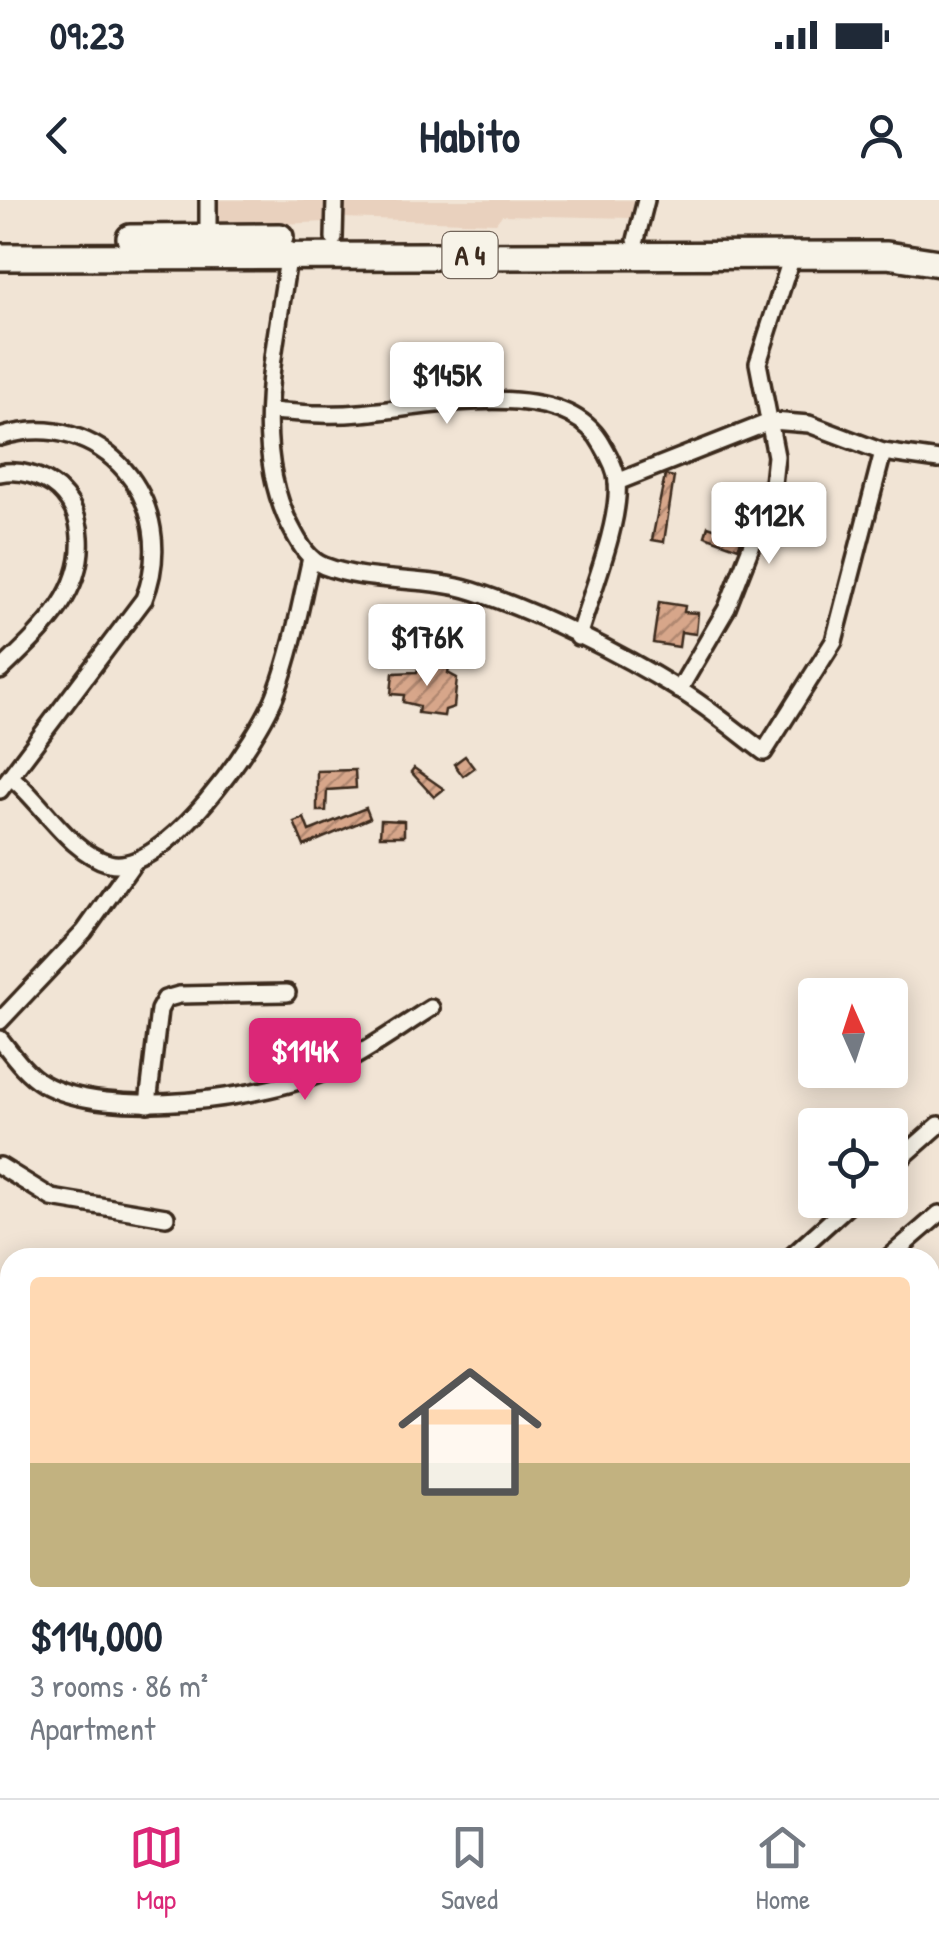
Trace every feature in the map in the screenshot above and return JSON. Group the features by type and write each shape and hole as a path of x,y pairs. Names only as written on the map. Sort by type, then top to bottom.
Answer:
{"highway":[{"name":"A 4","path":"0,240 208,238 289,246 334,238 889,241 939,248"},
{"name":"A 4","path":"0,257 289,246 888,255 939,263"}],"street":[{"path":"208,200 208,238"},
{"path":"334,238 335,200"},
{"path":"636,240 646,200"},
{"path":"289,246 268,411 269,463 291,528 311,558 345,571 460,588 578,637 679,690 764,752 834,640 883,452"},
{"path":"679,690 727,608 772,493 776,470 772,421 758,363 792,256"},
{"path":"268,411 341,415 498,400 534,403 570,413 591,427 607,453 617,482 608,538 578,637"},
{"path":"617,482 772,421 829,429 883,452 939,460"},
{"path":"0,437 61,430 111,455 134,480 147,509 154,546 151,580 144,600 6,784 90,854 111,864 134,862"},
{"path":"0,474 23,473 42,478 57,488 77,514 81,549 77,571 61,607 0,671"},
{"path":"0,1022 84,932 134,862 183,827 261,724 287,661 311,558"},
{"path":"148,1104 159,1010 165,999 286,994"},
{"path":"0,1039 39,1082 61,1092 148,1104 250,1094 302,1080 353,1058 431,1008"},
{"path":"908,1152 939,1125"},
{"path":"0,1166 52,1198 166,1216"},
{"path":"900,1248 939,1214"},
{"path":"801,1248 834,1218"}],"shaded area":[{"path":"213,200 325,200 326,222 214,227"},
{"path":"344,200 635,200 631,218 502,215 496,223 342,218"}],"building":[{"path":"665,475 674,477 664,542 652,540"},
{"path":"708,526 742,538 738,548 705,536"},
{"path":"659,602 685,606 684,612 698,613 696,634 681,632 679,647 653,643"},
{"path":"425,664 449,667 448,673 457,678 454,707 445,710 444,716 418,713 419,706 403,702 404,695 391,694 393,673 425,670"},
{"path":"465,756 474,768 463,776 454,764"},
{"path":"414,768 444,789 434,797 411,772"},
{"path":"355,770 356,788 327,790 326,811 317,811 317,771"},
{"path":"366,808 370,818 304,846 294,822 304,818 309,831"},
{"path":"381,820 404,821 404,836 380,836"}]}
